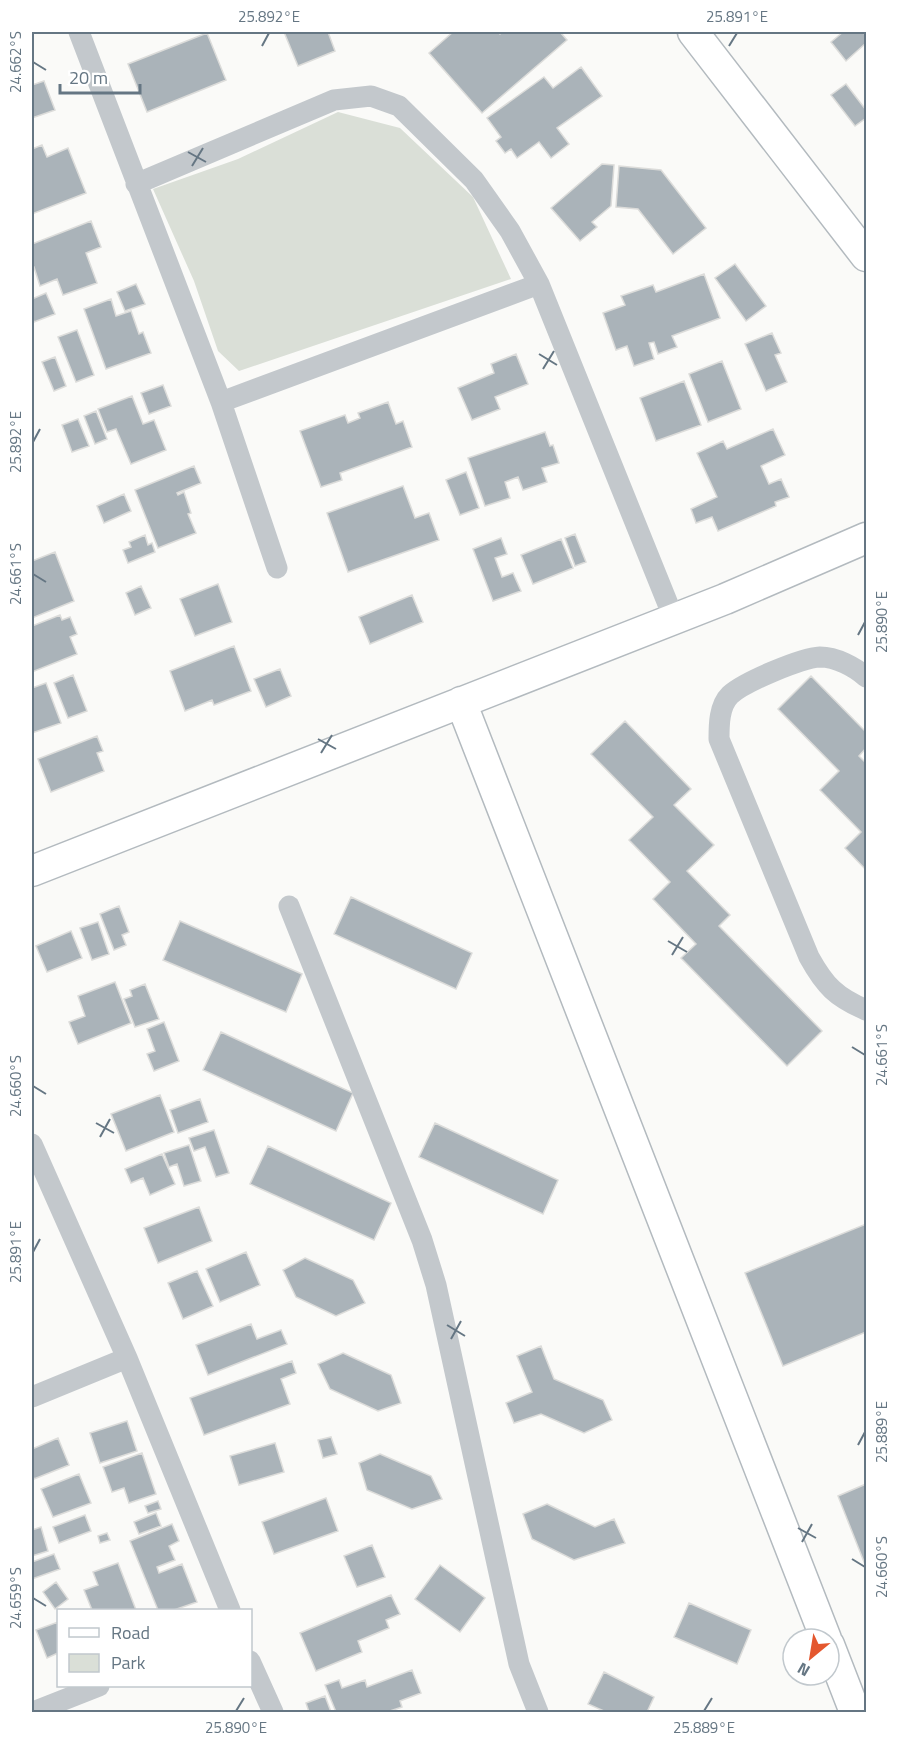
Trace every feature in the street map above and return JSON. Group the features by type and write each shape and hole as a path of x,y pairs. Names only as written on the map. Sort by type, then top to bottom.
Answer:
{"street":[{"path":"79,32 220,402 278,568"},
{"path":"693,32 867,256"},
{"path":"136,184 334,100 371,96 399,106 474,180 510,231 539,284 674,620"},
{"path":"220,402 539,284"},
{"path":"32,871 674,620 867,538"},
{"path":"867,676 853,666 820,657 780,668 747,684 729,696 719,718 719,739 809,957 822,980 847,1002 867,1010"},
{"path":"461,702 821,1627"},
{"path":"289,906 426,1251 451,1349 519,1664 538,1713"},
{"path":"32,1144 127,1358 229,1609"},
{"path":"32,1397 127,1358"},
{"path":"252,1666 273,1713"},
{"path":"841,1677 855,1713"},
{"path":"33,1713 97,1687"}],"green space":[{"path":"338,112 400,128 473,197 511,279 239,371 218,351 194,281 153,189 238,159"}],"building":[{"path":"284,32 328,32 335,51 298,66"},
{"path":"453,32 498,32 500,34 502,32 560,32 567,40 482,113 429,53"},
{"path":"843,32 863,32 866,36 866,43 846,61 831,42"},
{"path":"207,33 226,80 147,112 128,64"},
{"path":"581,67 602,96 557,128 569,144 551,158 539,142 517,158 511,149 505,153 496,141 501,137 487,118 544,77 553,88"},
{"path":"44,81 55,110 32,118 32,85"},
{"path":"846,84 866,110 866,118 855,126 831,95"},
{"path":"42,145 47,157 68,148 86,193 32,214 32,149"},
{"path":"602,164 614,165 611,206 592,222 597,227 580,241 551,208"},
{"path":"619,166 661,170 706,228 673,254 638,209 616,207"},
{"path":"91,221 101,247 86,253 97,283 63,295 57,279 40,286 34,267 32,268 32,244"},
{"path":"735,264 766,306 746,321 715,278"},
{"path":"704,274 720,318 672,336 677,347 658,354 654,342 649,343 654,359 634,366 627,346 616,350 603,313 625,305 621,296 653,285 656,292"},
{"path":"136,284 145,304 125,311 117,292"},
{"path":"46,293 55,314 34,322 32,299"},
{"path":"111,299 116,316 131,311 139,334 143,332 151,353 106,369 84,309"},
{"path":"77,330 94,375 76,382 58,337"},
{"path":"772,333 781,353 775,355 787,382 766,391 745,344"},
{"path":"516,354 528,384 495,397 500,409 472,420 458,388 494,373 491,364"},
{"path":"55,357 66,386 54,391 42,362"},
{"path":"722,361 741,409 708,422 689,374"},
{"path":"684,381 701,425 656,441 640,398"},
{"path":"163,385 171,406 149,414 141,393"},
{"path":"132,396 143,424 154,420 166,450 131,464 116,429 107,432 98,409"},
{"path":"388,402 396,424 403,421 412,447 340,473 342,480 321,487 300,431 345,415 348,423 360,418 358,413"},
{"path":"96,411 107,439 95,444 84,416"},
{"path":"78,419 89,446 72,452 62,425"},
{"path":"773,429 785,455 761,466 769,484 781,479 789,497 775,502 776,506 718,531 712,517 696,523 691,509 717,497 697,453 723,441 727,449"},
{"path":"545,432 550,446 553,445 559,463 542,468 547,482 523,490 518,477 505,482 510,498 485,506 468,458"},
{"path":"194,466 201,483 177,493 178,495 184,492 191,513 188,514 196,533 158,548 135,490"},
{"path":"466,472 479,508 460,515 446,480"},
{"path":"403,486 415,518 429,513 439,540 348,572 327,513"},
{"path":"124,494 131,511 104,523 97,506"},
{"path":"575,534 586,562 575,566 565,538"},
{"path":"145,535 148,545 152,543 155,552 128,563 123,550 131,547 129,542"},
{"path":"501,538 507,554 495,558 502,577 513,573 521,591 493,601 473,549"},
{"path":"561,539 573,568 533,584 521,555"},
{"path":"55,552 74,601 32,618 32,561"},
{"path":"218,584 232,622 195,636 180,599"},
{"path":"141,586 151,608 135,615 126,593"},
{"path":"412,595 423,622 370,644 359,617"},
{"path":"60,615 62,620 70,617 77,634 70,637 77,654 32,672 32,626"},
{"path":"234,646 251,691 214,705 212,700 185,711 170,671"},
{"path":"280,669 291,696 266,707 254,679"},
{"path":"73,675 87,711 68,718 54,683"},
{"path":"811,676 866,732 866,748 859,756 866,763 866,870 845,848 861,832 820,790 839,771 778,709"},
{"path":"46,683 61,723 32,733 32,688"},
{"path":"625,721 691,789 674,805 714,845 687,871 730,915 719,926 822,1031 787,1066 681,958 696,944 653,899 670,882 629,840 653,817 591,754"},
{"path":"97,736 103,751 97,753 104,771 51,792 38,759"},
{"path":"351,897 472,953 456,989 334,934"},
{"path":"119,906 129,932 122,935 126,945 114,950 100,914"},
{"path":"180,921 302,974 286,1012 163,960"},
{"path":"98,922 109,954 92,960 80,928"},
{"path":"71,931 82,958 47,972 36,946"},
{"path":"115,982 131,1023 78,1044 69,1022 85,1016 78,996"},
{"path":"145,984 159,1019 135,1027 124,999 132,996 130,990"},
{"path":"164,1022 179,1061 154,1071 147,1054 155,1051 147,1029"},
{"path":"221,1032 353,1093 336,1131 203,1070"},
{"path":"160,1095 174,1132 126,1151 111,1114"},
{"path":"200,1099 208,1122 178,1133 170,1110"},
{"path":"435,1123 558,1180 543,1214 419,1157"},
{"path":"214,1130 229,1173 216,1177 205,1147 194,1151 189,1138"},
{"path":"189,1145 201,1181 184,1186 177,1164 169,1167 164,1153"},
{"path":"268,1146 391,1203 374,1240 250,1184"},
{"path":"162,1154 175,1184 150,1195 143,1178 131,1183 125,1169"},
{"path":"199,1207 212,1241 158,1263 144,1228"},
{"path":"866,1224 866,1332 783,1366 745,1273"},
{"path":"246,1252 260,1285 220,1302 206,1269"},
{"path":"305,1258 353,1280 365,1303 336,1316 296,1297 283,1270"},
{"path":"197,1271 213,1306 183,1319 168,1283"},
{"path":"251,1324 257,1339 281,1330 287,1344 208,1375 196,1345"},
{"path":"541,1346 554,1379 603,1400 612,1420 584,1433 541,1414 514,1423 506,1403 532,1392 517,1356"},
{"path":"343,1353 391,1375 401,1403 378,1411 330,1389 318,1364"},
{"path":"292,1361 296,1373 281,1379 290,1404 204,1435 190,1398"},
{"path":"127,1421 137,1451 100,1463 90,1433"},
{"path":"331,1437 337,1454 323,1458 318,1440"},
{"path":"58,1438 69,1465 34,1479 32,1449"},
{"path":"275,1443 284,1472 239,1485 230,1456"},
{"path":"142,1453 156,1494 129,1503 124,1488 112,1492 103,1467"},
{"path":"380,1454 431,1476 442,1499 412,1509 367,1490 359,1463"},
{"path":"79,1474 91,1503 53,1517 41,1489"},
{"path":"866,1484 866,1567 838,1496"},
{"path":"326,1498 338,1531 274,1554 262,1522"},
{"path":"158,1501 161,1509 148,1513 145,1506"},
{"path":"547,1504 595,1527 614,1519 625,1543 574,1560 532,1539 523,1514"},
{"path":"156,1513 161,1526 139,1534 134,1522"},
{"path":"85,1515 91,1531 59,1543 53,1527"},
{"path":"172,1524 179,1541 169,1546 175,1560 157,1567 159,1573 182,1564 197,1602 177,1609 158,1609 130,1541"},
{"path":"41,1527 48,1551 32,1556 32,1530"},
{"path":"107,1533 110,1540 100,1543 98,1536"},
{"path":"372,1545 385,1577 357,1587 344,1556"},
{"path":"54,1554 60,1569 32,1579 32,1562"},
{"path":"118,1563 136,1609 92,1609 84,1590 98,1585 93,1572"},
{"path":"440,1565 485,1598 460,1632 415,1599"},
{"path":"56,1582 68,1599 55,1609 43,1592"},
{"path":"391,1595 400,1614 386,1620 389,1628 358,1641 362,1652 316,1671 300,1633"},
{"path":"689,1603 751,1630 737,1664 674,1637"},
{"path":"57,1622 57,1653 47,1658 36,1630"},
{"path":"412,1670 421,1693 400,1701 402,1707 387,1712 336,1712 325,1685 339,1680 342,1688 365,1680 367,1687"},
{"path":"604,1672 654,1697 647,1712 606,1712 588,1704"},
{"path":"325,1696 331,1712 309,1712 306,1703"}]}
